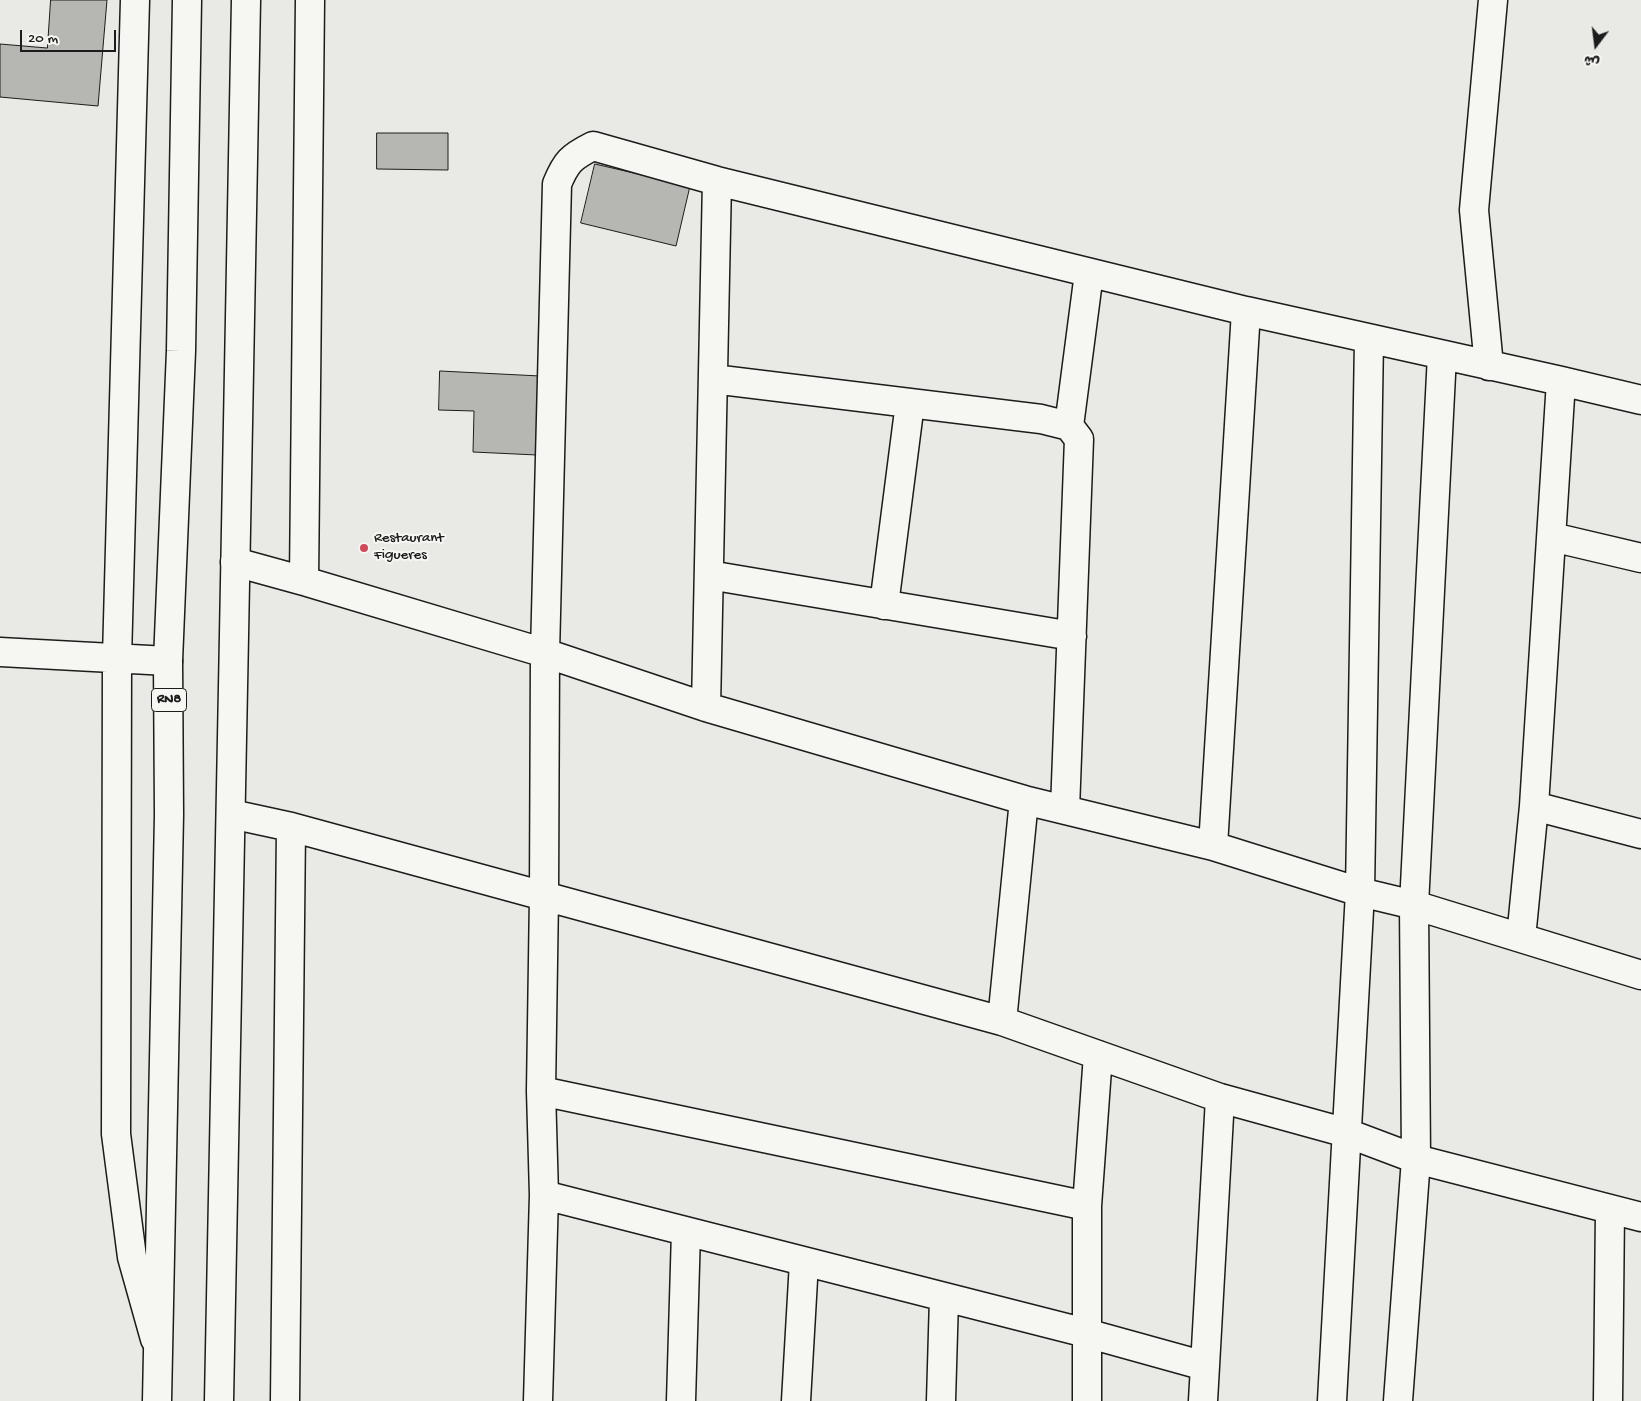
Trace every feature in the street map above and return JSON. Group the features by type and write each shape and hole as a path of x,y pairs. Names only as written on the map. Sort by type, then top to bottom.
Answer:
{"main road":[{"path":"135,0 116,658 116,1134 132,1257 158,1349"},
{"name":"RN8","path":"157,1401 169,815 168,661 181,352 187,0"},
{"path":"220,1401 228,1074 235,562 246,0"},
{"path":"304,581 310,0"},
{"path":"1489,366 1474,210 1493,0"},
{"path":"538,1401 544,1196 541,1091 546,653 557,184 564,167 577,154 593,146 717,181 1246,311 1641,400"},
{"path":"706,707 717,181"},
{"path":"1069,426 1089,272"},
{"path":"1213,846 1246,311"},
{"path":"1332,1401 1360,892 1369,339"},
{"path":"1398,1401 1416,1159 1414,905 1442,355"},
{"path":"713,379 1041,419 1069,426 1079,439 1064,810"},
{"path":"1522,938 1534,806 1561,381"},
{"path":"884,605 910,403"},
{"path":"1552,537 1641,558"},
{"path":"235,562 546,653 706,707 1024,800 1213,846 1360,892 1414,905 1641,975"},
{"path":"709,576 1072,636"},
{"path":"0,652 168,661"},
{"path":"1002,1021 1024,800"},
{"path":"1534,806 1641,834"},
{"path":"231,814 291,827 1002,1021 1220,1098 1347,1133 1416,1159 1641,1217"},
{"path":"284,1401 291,827"},
{"path":"1087,1401 1087,1206 1098,1055"},
{"path":"541,1091 1087,1206"},
{"path":"1203,1401 1220,1098"},
{"path":"544,1196 1205,1366"},
{"path":"1608,1401 1610,1209"},
{"path":"681,1401 686,1232"},
{"path":"796,1401 804,1262"},
{"path":"941,1401 944,1298"}],"building":[{"path":"51,0 107,0 98,106 0,97 0,44 47,48"},
{"path":"377,133 448,133 448,170 377,169"},
{"path":"595,164 690,186 676,246 581,223"},
{"path":"440,371 540,376 537,455 473,452 474,411 439,410"}],"place":[{"name":"Restaurant Figueres","path":"364,548"}]}
